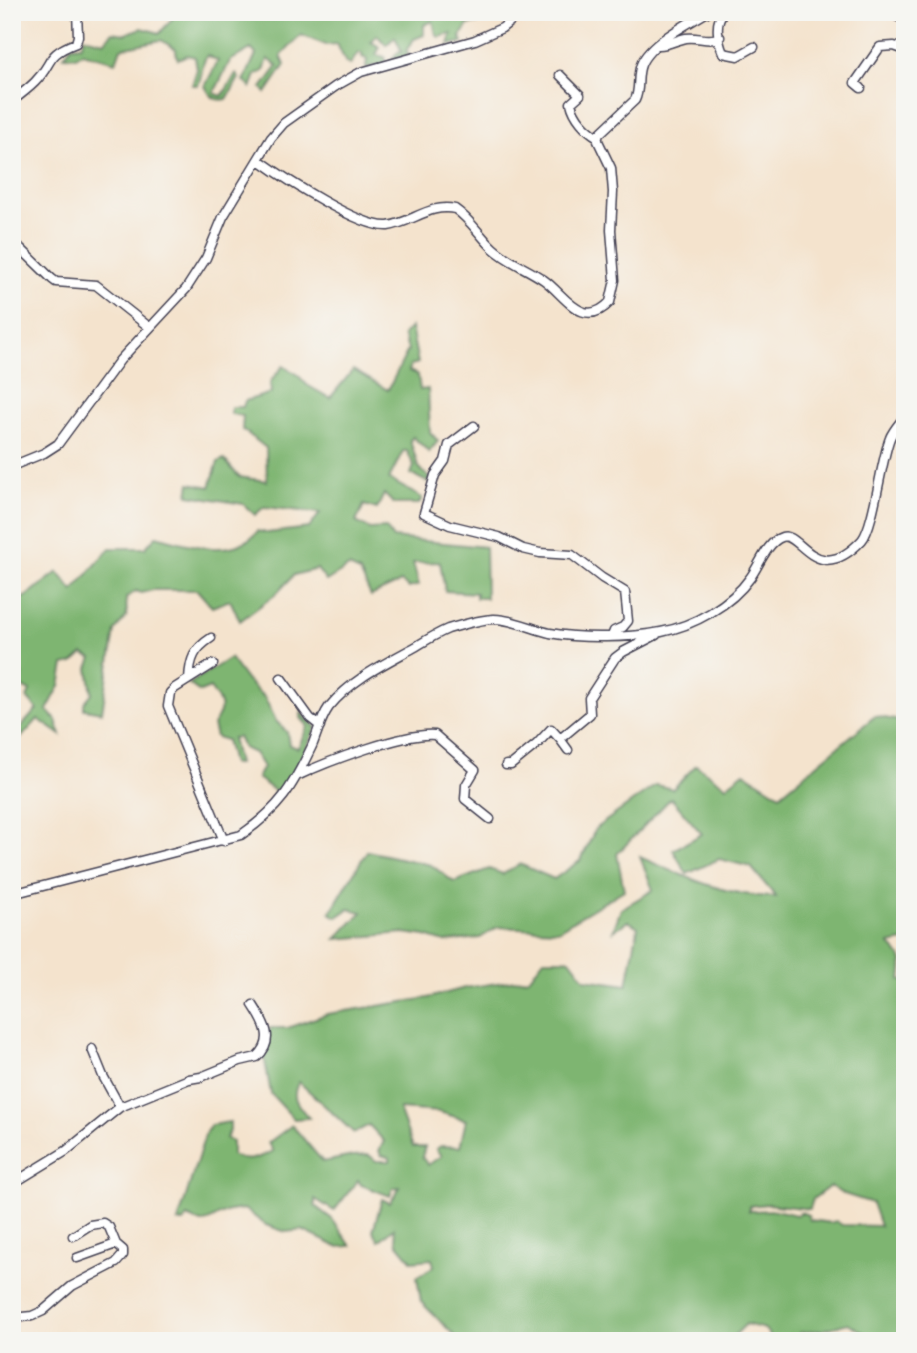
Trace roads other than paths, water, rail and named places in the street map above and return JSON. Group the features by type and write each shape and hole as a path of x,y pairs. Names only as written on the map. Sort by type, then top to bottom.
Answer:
{"street":[{"path":"12,101 35,81 54,53 62,47 76,43 77,12"},
{"path":"12,466 58,444 120,360 186,289 206,258 223,217 284,122 361,72 475,40 502,28 522,12"},
{"path":"259,160 352,216 379,226 396,224 433,210 448,207 455,209 502,255 546,281 574,309 589,312 599,310 610,302 615,280 611,230 611,168 598,136 601,130 635,100 638,94 640,65 657,45 707,12"},
{"path":"724,12 717,25 721,50 729,56 738,57 754,47"},
{"path":"887,12 905,20"},
{"path":"657,45 688,38 711,40 720,37"},
{"path":"861,88 855,83 857,78 880,47 886,45 905,50"},
{"path":"560,75 580,95 571,103 575,113 589,130 598,136"},
{"path":"12,240 56,282 96,285 149,327"},
{"path":"560,739 590,714 589,698 619,654 662,632 690,623 713,611 750,580 771,545 781,537 787,536 818,560 846,556 865,536 890,438 905,416"},
{"path":"474,426 449,446 445,461 435,475 424,513 450,525 499,537 523,549 572,555 625,592 628,621 614,631 612,636"},
{"path":"12,894 241,835 279,804 297,776 328,709 361,676 447,629 494,619 553,634 612,636 662,632"},
{"path":"189,679 191,657 199,646 211,638"},
{"path":"213,664 170,693 168,706 224,841"},
{"path":"281,678 310,718 320,726"},
{"path":"506,765 511,765 551,729 568,750"},
{"path":"297,776 408,737 435,736 475,771 468,778 464,790 465,799 490,819"},
{"path":"12,1184 66,1152 120,1107 189,1079 257,1057 266,1044 268,1031 253,1005"},
{"path":"92,1049 120,1107"},
{"path":"12,1318 32,1316 43,1311 72,1286 116,1263 123,1255 123,1250 116,1244 115,1236 103,1223 90,1224 73,1236"},
{"path":"77,1258 116,1244"}]}
